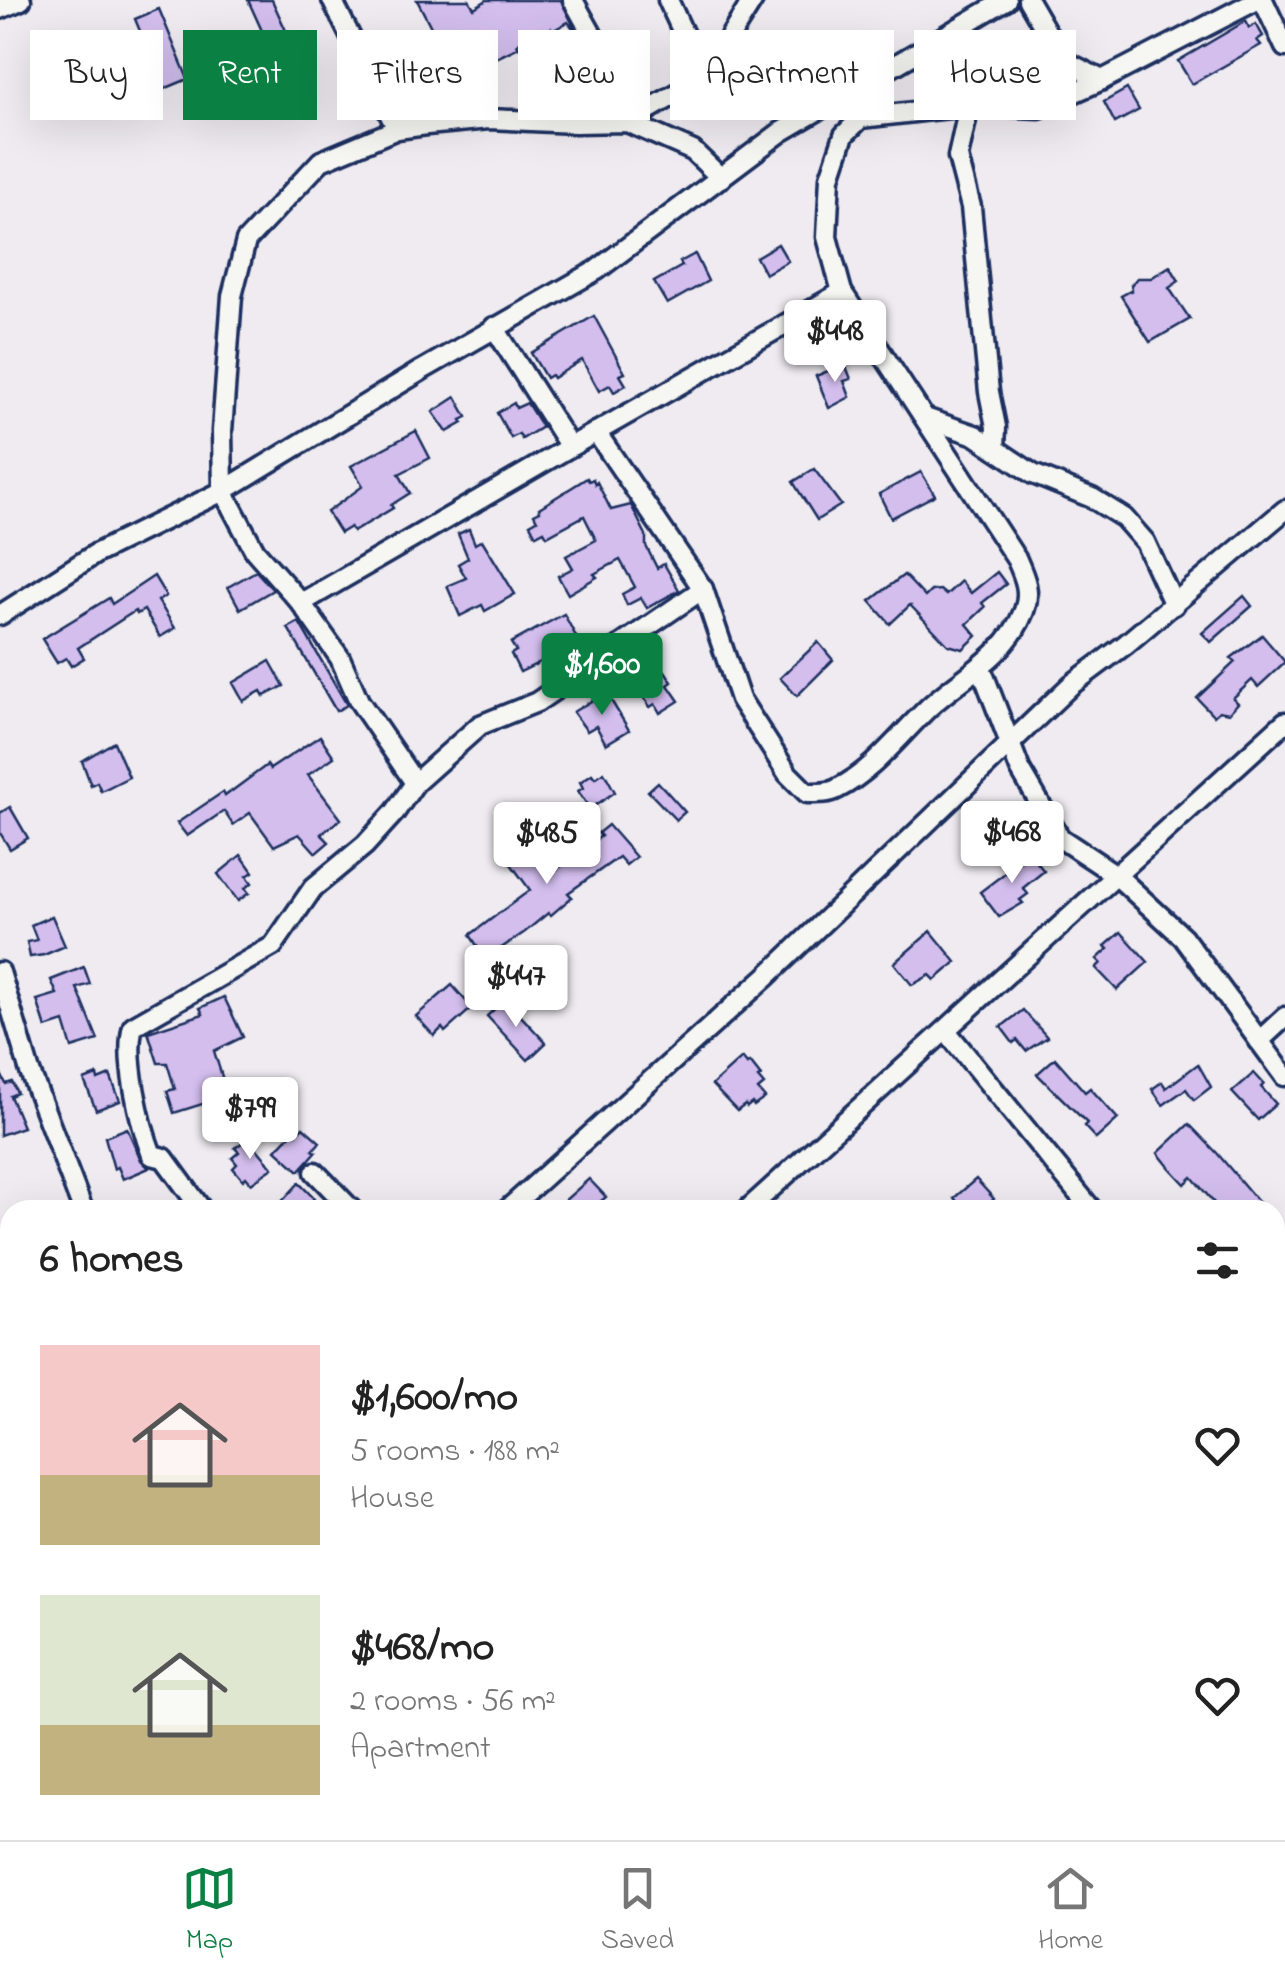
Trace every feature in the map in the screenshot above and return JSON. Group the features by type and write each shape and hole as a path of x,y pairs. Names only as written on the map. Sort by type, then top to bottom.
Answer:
{"street":[{"path":"0,9 21,0"},
{"path":"332,0 398,129"},
{"path":"573,0 593,36 627,122"},
{"path":"668,0 682,30"},
{"path":"734,30 752,0"},
{"path":"894,64 1006,0"},
{"path":"1028,0 1063,60 1102,80"},
{"path":"1076,92 1260,0 1285,46"},
{"path":"627,122 670,97"},
{"path":"415,783 359,701 340,658 301,603 256,551 222,491 222,431 232,296 246,242 321,162 398,129 489,119 575,124 627,122 693,151 721,178"},
{"path":"0,615 96,553 222,491 596,270 801,120"},
{"path":"596,432 703,589 740,699 788,774 806,793 832,792 862,774 931,705 981,668 1010,636 1028,597 1017,560 842,292 827,237 830,177 844,135 859,120"},
{"path":"966,120 958,157 970,207 996,427 995,448"},
{"path":"301,603 842,292"},
{"path":"494,327 570,448"},
{"path":"925,418 975,435 1033,474 1092,498 1124,518 1145,542 1174,606"},
{"path":"519,1200 768,976 1071,685 1174,606 1284,512"},
{"path":"195,1200 164,1158 152,1155 137,1095 130,1046 132,1028 273,946 313,888 365,845 415,783 480,724 537,702 703,589"},
{"path":"981,668 1032,792 1060,838 1116,875 1183,937 1285,1076"},
{"path":"758,1200 1285,722"},
{"path":"0,972 8,1029 79,1200"},
{"path":"1259,1041 1285,1018"},
{"path":"946,1032 1083,1200"},
{"path":"315,1172 342,1200"}],"building":[{"path":"248,0 272,0 286,30 262,30"},
{"path":"417,0 469,0 474,8 487,0 561,0 576,30 568,22 554,30 518,30 518,47 498,57 498,30 433,30"},
{"path":"159,9 183,67 183,81 164,89 163,30 140,30 135,19"},
{"path":"1246,21 1249,28 1256,24 1263,36 1257,40 1261,45 1192,84 1178,61"},
{"path":"1127,89 1139,110 1115,123 1104,102"},
{"path":"778,244 788,261 765,274 756,257"},
{"path":"695,254 708,281 667,304 654,282"},
{"path":"1170,266 1179,281 1169,288 1190,319 1150,342 1121,296 1132,290 1137,278 1151,278"},
{"path":"594,316 625,373 620,375 626,385 614,392 610,385 599,391 582,360 553,378 546,378 531,353"},
{"path":"845,364 851,379 844,381 850,397 829,408 816,376"},
{"path":"456,397 467,417 447,432 433,412"},
{"path":"514,403 516,408 527,403 542,427 522,439 519,434 511,438 497,413"},
{"path":"416,431 430,458 399,474 410,493 353,532 350,527 340,533 327,512 363,486 351,466"},
{"path":"814,469 841,505 817,520 793,482"},
{"path":"921,472 935,495 891,518 879,494"},
{"path":"587,478 597,482 611,510 631,505 657,568 664,564 679,590 647,608 641,598 627,605 622,594 635,587 620,560 568,594 558,576 573,568 566,556 596,540 584,516 547,536 544,531 536,535 530,524 537,520 534,514 539,508"},
{"path":"469,529 475,544 482,540 515,594 485,611 482,605 460,616 447,586 466,578 458,564 468,558 458,534"},
{"path":"256,571 273,590 240,609 228,587"},
{"path":"997,572 1006,584 982,603 985,607 967,624 977,636 963,649 948,645 910,605 890,624 870,601 904,575 925,597 940,590 946,595 961,581 971,593"},
{"path":"154,576 166,596 158,601 175,628 160,637 144,610 137,614 135,611 78,648 84,658 71,666 66,658 57,663 42,639 109,598 112,604"},
{"path":"1244,596 1252,606 1211,642 1202,633"},
{"path":"564,614 581,646 520,672 511,654 516,651 511,643"},
{"path":"299,622 347,705 336,711 288,628"},
{"path":"1262,635 1285,662 1258,687 1252,680 1233,698 1238,703 1229,713 1219,711 1214,716 1197,698 1235,662 1231,658"},
{"path":"818,642 833,660 797,696 780,678"},
{"path":"270,661 284,686 264,696 261,691 243,701 233,683"},
{"path":"665,671 672,682 668,685 679,701 660,713 655,704 650,707 632,679 643,672 646,677"},
{"path":"606,692 629,730 606,744 596,726 587,731 573,712"},
{"path":"320,736 334,757 308,775 341,819 321,834 329,842 316,853 299,834 274,846 250,813 233,825 224,811 187,836 177,823 223,792 225,796 267,765 270,769"},
{"path":"114,742 129,777 101,791 97,782 91,785 82,761"},
{"path":"604,772 615,792 590,809 578,791 583,788 580,782"},
{"path":"658,782 685,812 676,820 648,791"},
{"path":"10,807 28,838 10,849 0,833 0,813"},
{"path":"608,825 636,857 626,865 619,857 568,893 572,897 550,916 548,913 494,953 484,956 470,935 530,890 508,860 533,840 557,869 601,836 598,833"},
{"path":"1030,854 1044,871 1023,888 1028,894 1020,900 1023,903 999,917 980,892"},
{"path":"241,855 253,872 247,876 252,883 245,888 249,893 238,901 218,874"},
{"path":"52,916 65,946 30,957 27,942 37,940 31,925"},
{"path":"931,931 956,962 935,980 930,975 912,985 894,963"},
{"path":"1121,932 1148,962 1117,990 1096,968 1101,963 1097,959 1108,949 1105,946"},
{"path":"84,967 90,984 77,988 98,1040 72,1048 64,1022 46,1028 37,1000 57,994 51,980"},
{"path":"452,985 472,1008 445,1032 442,1028 434,1036 416,1016"},
{"path":"224,997 243,1037 214,1051 228,1096 174,1113 167,1091 175,1089 167,1063 158,1063 148,1032 203,1014 200,1008"},
{"path":"505,999 546,1043 528,1060 487,1016"},
{"path":"1023,1010 1047,1037 1026,1051 1017,1040 1013,1043 1001,1027"},
{"path":"742,1058 761,1076 758,1078 764,1085 758,1090 765,1098 737,1111 712,1085"},
{"path":"1055,1058 1085,1092 1090,1088 1118,1119 1096,1139 1084,1126 1087,1123 1037,1074"},
{"path":"1198,1064 1211,1087 1194,1100 1186,1089 1163,1105 1152,1089 1162,1082 1166,1088"},
{"path":"0,1072 6,1084 12,1082 17,1093 10,1096 23,1127 0,1135"},
{"path":"1254,1073 1276,1104 1258,1120 1232,1092"},
{"path":"97,1075 98,1080 110,1075 120,1101 96,1110 84,1080"},
{"path":"1189,1124 1257,1200 1212,1200 1192,1177 1185,1184 1158,1153"},
{"path":"303,1127 320,1142 299,1171 276,1150"},
{"path":"127,1128 141,1160 149,1168 123,1179 118,1167 114,1169 105,1137"},
{"path":"248,1138 273,1168 251,1183 233,1168 237,1164 232,1158 239,1152 235,1148"},
{"path":"589,1179 606,1197 602,1200 565,1200"},
{"path":"976,1179 994,1199 956,1200"},
{"path":"299,1183 314,1198 312,1200 283,1200"}]}
